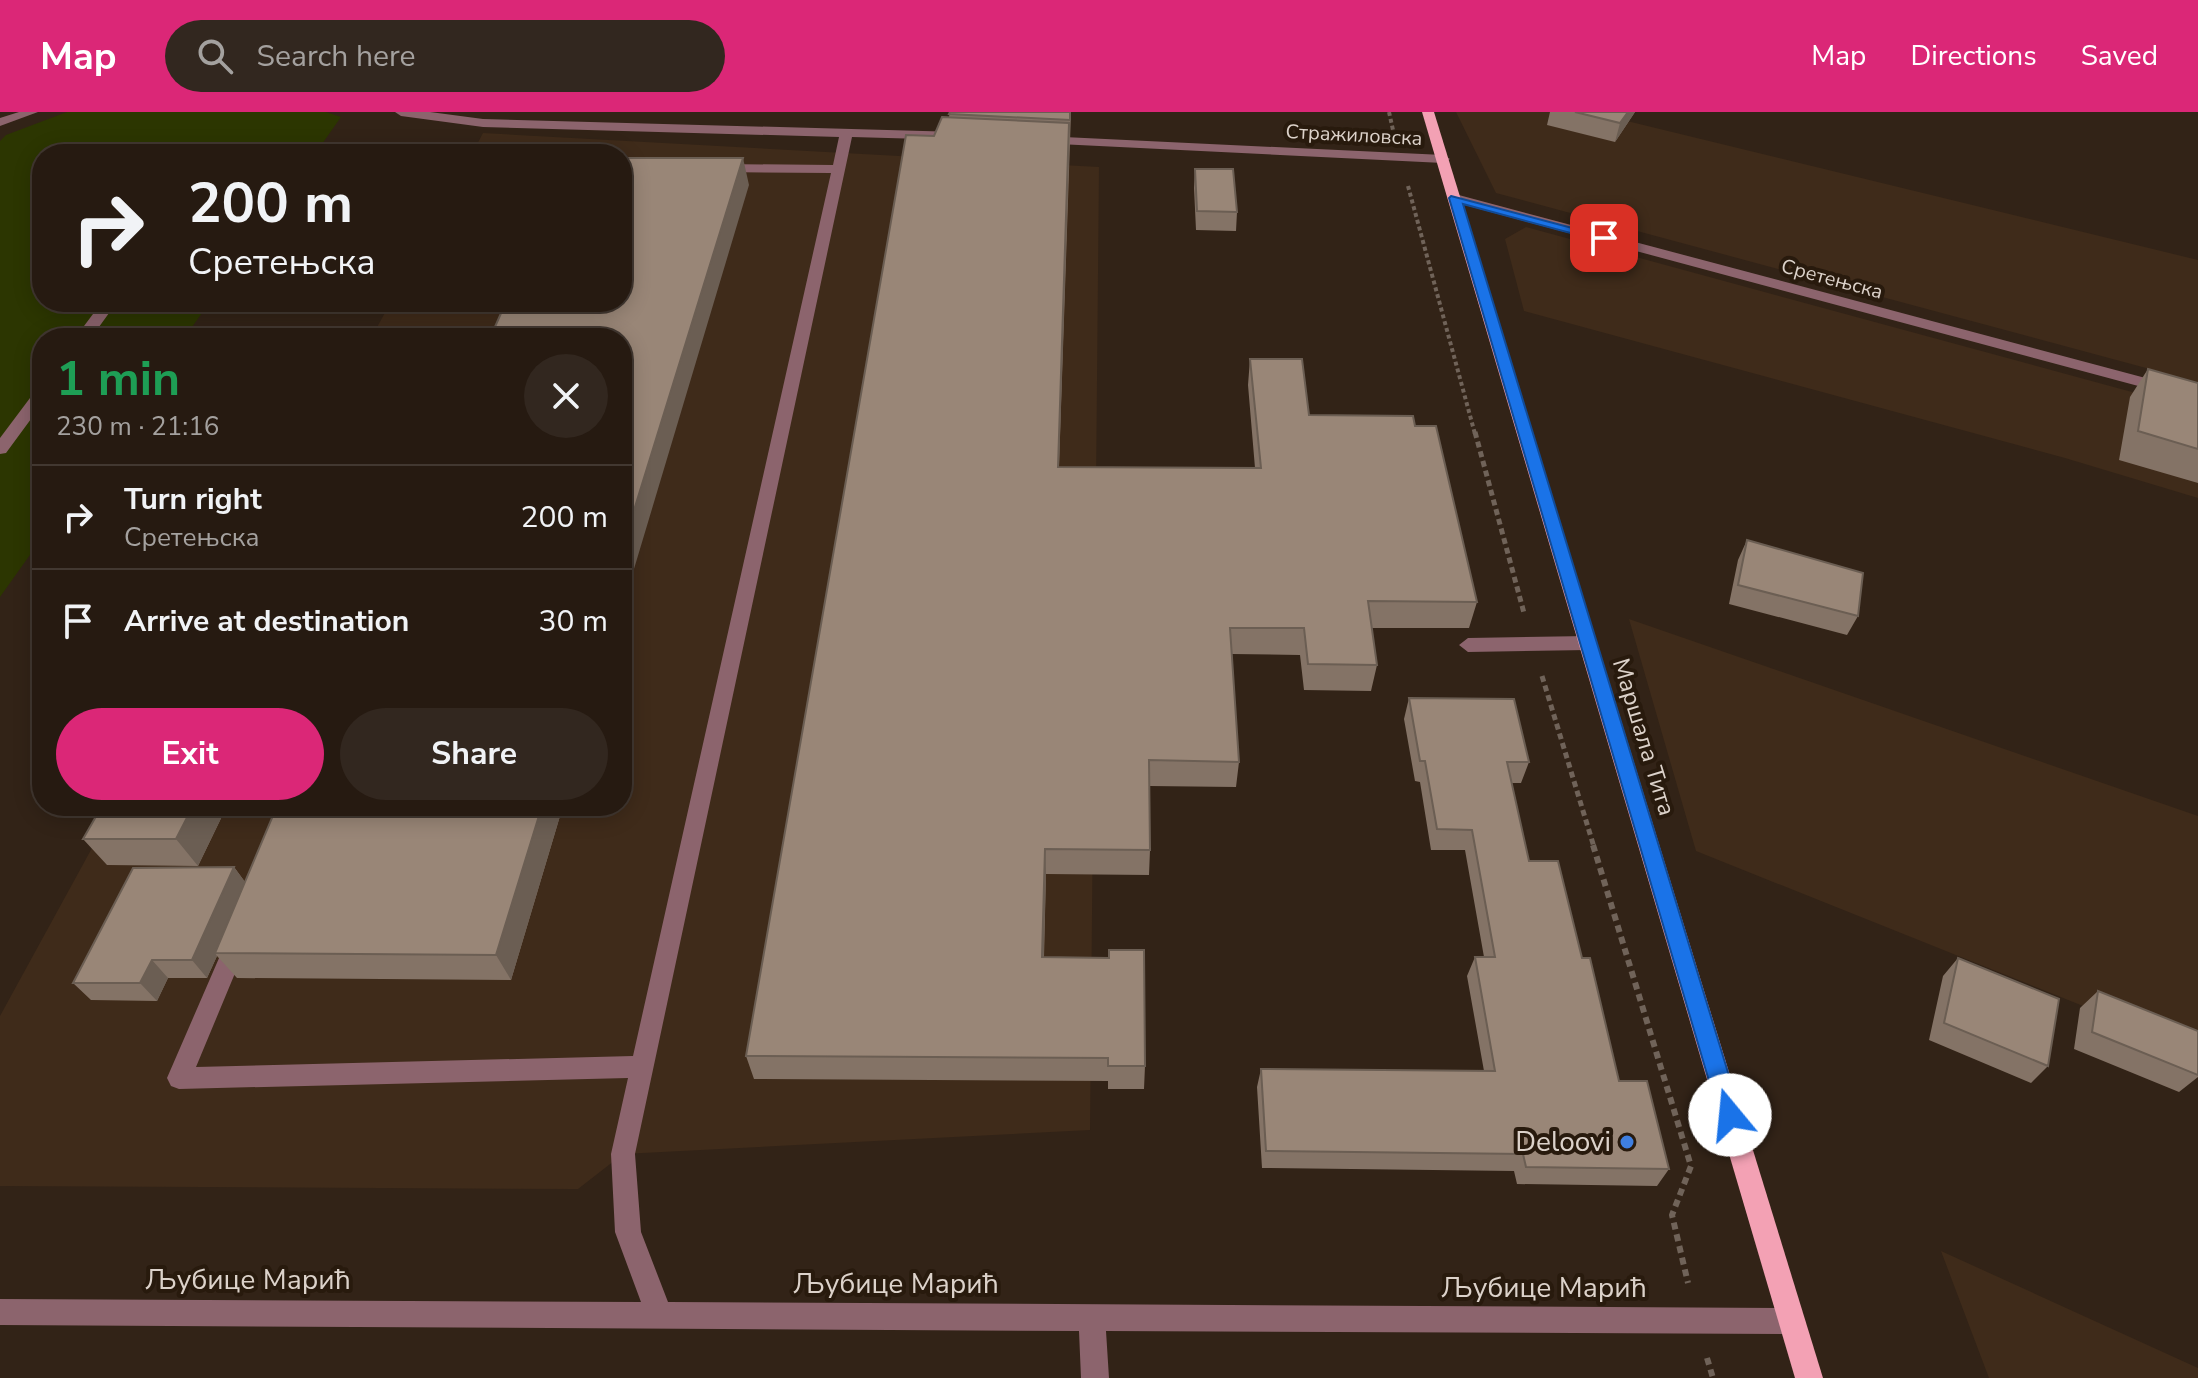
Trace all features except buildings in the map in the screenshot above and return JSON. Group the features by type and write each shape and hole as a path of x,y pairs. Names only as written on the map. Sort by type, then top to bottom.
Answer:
{"main road":[{"name":"Маршала Тита","path":"1428,112 1809,1378"}],"street":[{"path":"0,122 32,112"},
{"path":"401,112 483,123 974,137"},
{"path":"659,1314 628,1232 623,1154 847,131"},
{"name":"Стражиловска","path":"1021,139 1443,159"},
{"path":"700,168 840,169"},
{"name":"Сретењска","path":"1455,198 2198,397"},
{"path":"0,449 32,406"},
{"path":"1468,645 1588,643"},
{"path":"247,921 179,1078 642,1067"},
{"name":"Љубице Марић","path":"0,1312 1792,1321"},
{"path":"1092,1317 1095,1378"}],"path":[{"path":"1389,112 1532,644 1691,1166 1672,1215 1713,1378"}],"shaded area":[{"path":"1456,112 1590,112 2198,260 2198,382 1496,193"},
{"path":"483,133 1099,167 1090,1130 623,1154 578,1189 0,1186 0,1016 110,816 632,816 632,328 377,328 385,312 632,312 632,144 477,144"},
{"path":"1526,227 2198,410 2198,498 2065,458 1524,311 1505,239"},
{"path":"1629,619 2198,816 2198,1052 1696,851"},
{"path":"1941,1251 2198,1368 2198,1378 1989,1378"}],"green space":[{"path":"67,112 326,112 341,117 322,144 32,144 32,312 203,312 191,328 32,328 32,552 0,597 0,141 6,135"}],"place":[{"name":"Deloovi","path":"1627,1142"}],"route":[{"path":"1604,238 1455,198 1730,1115"}]}
